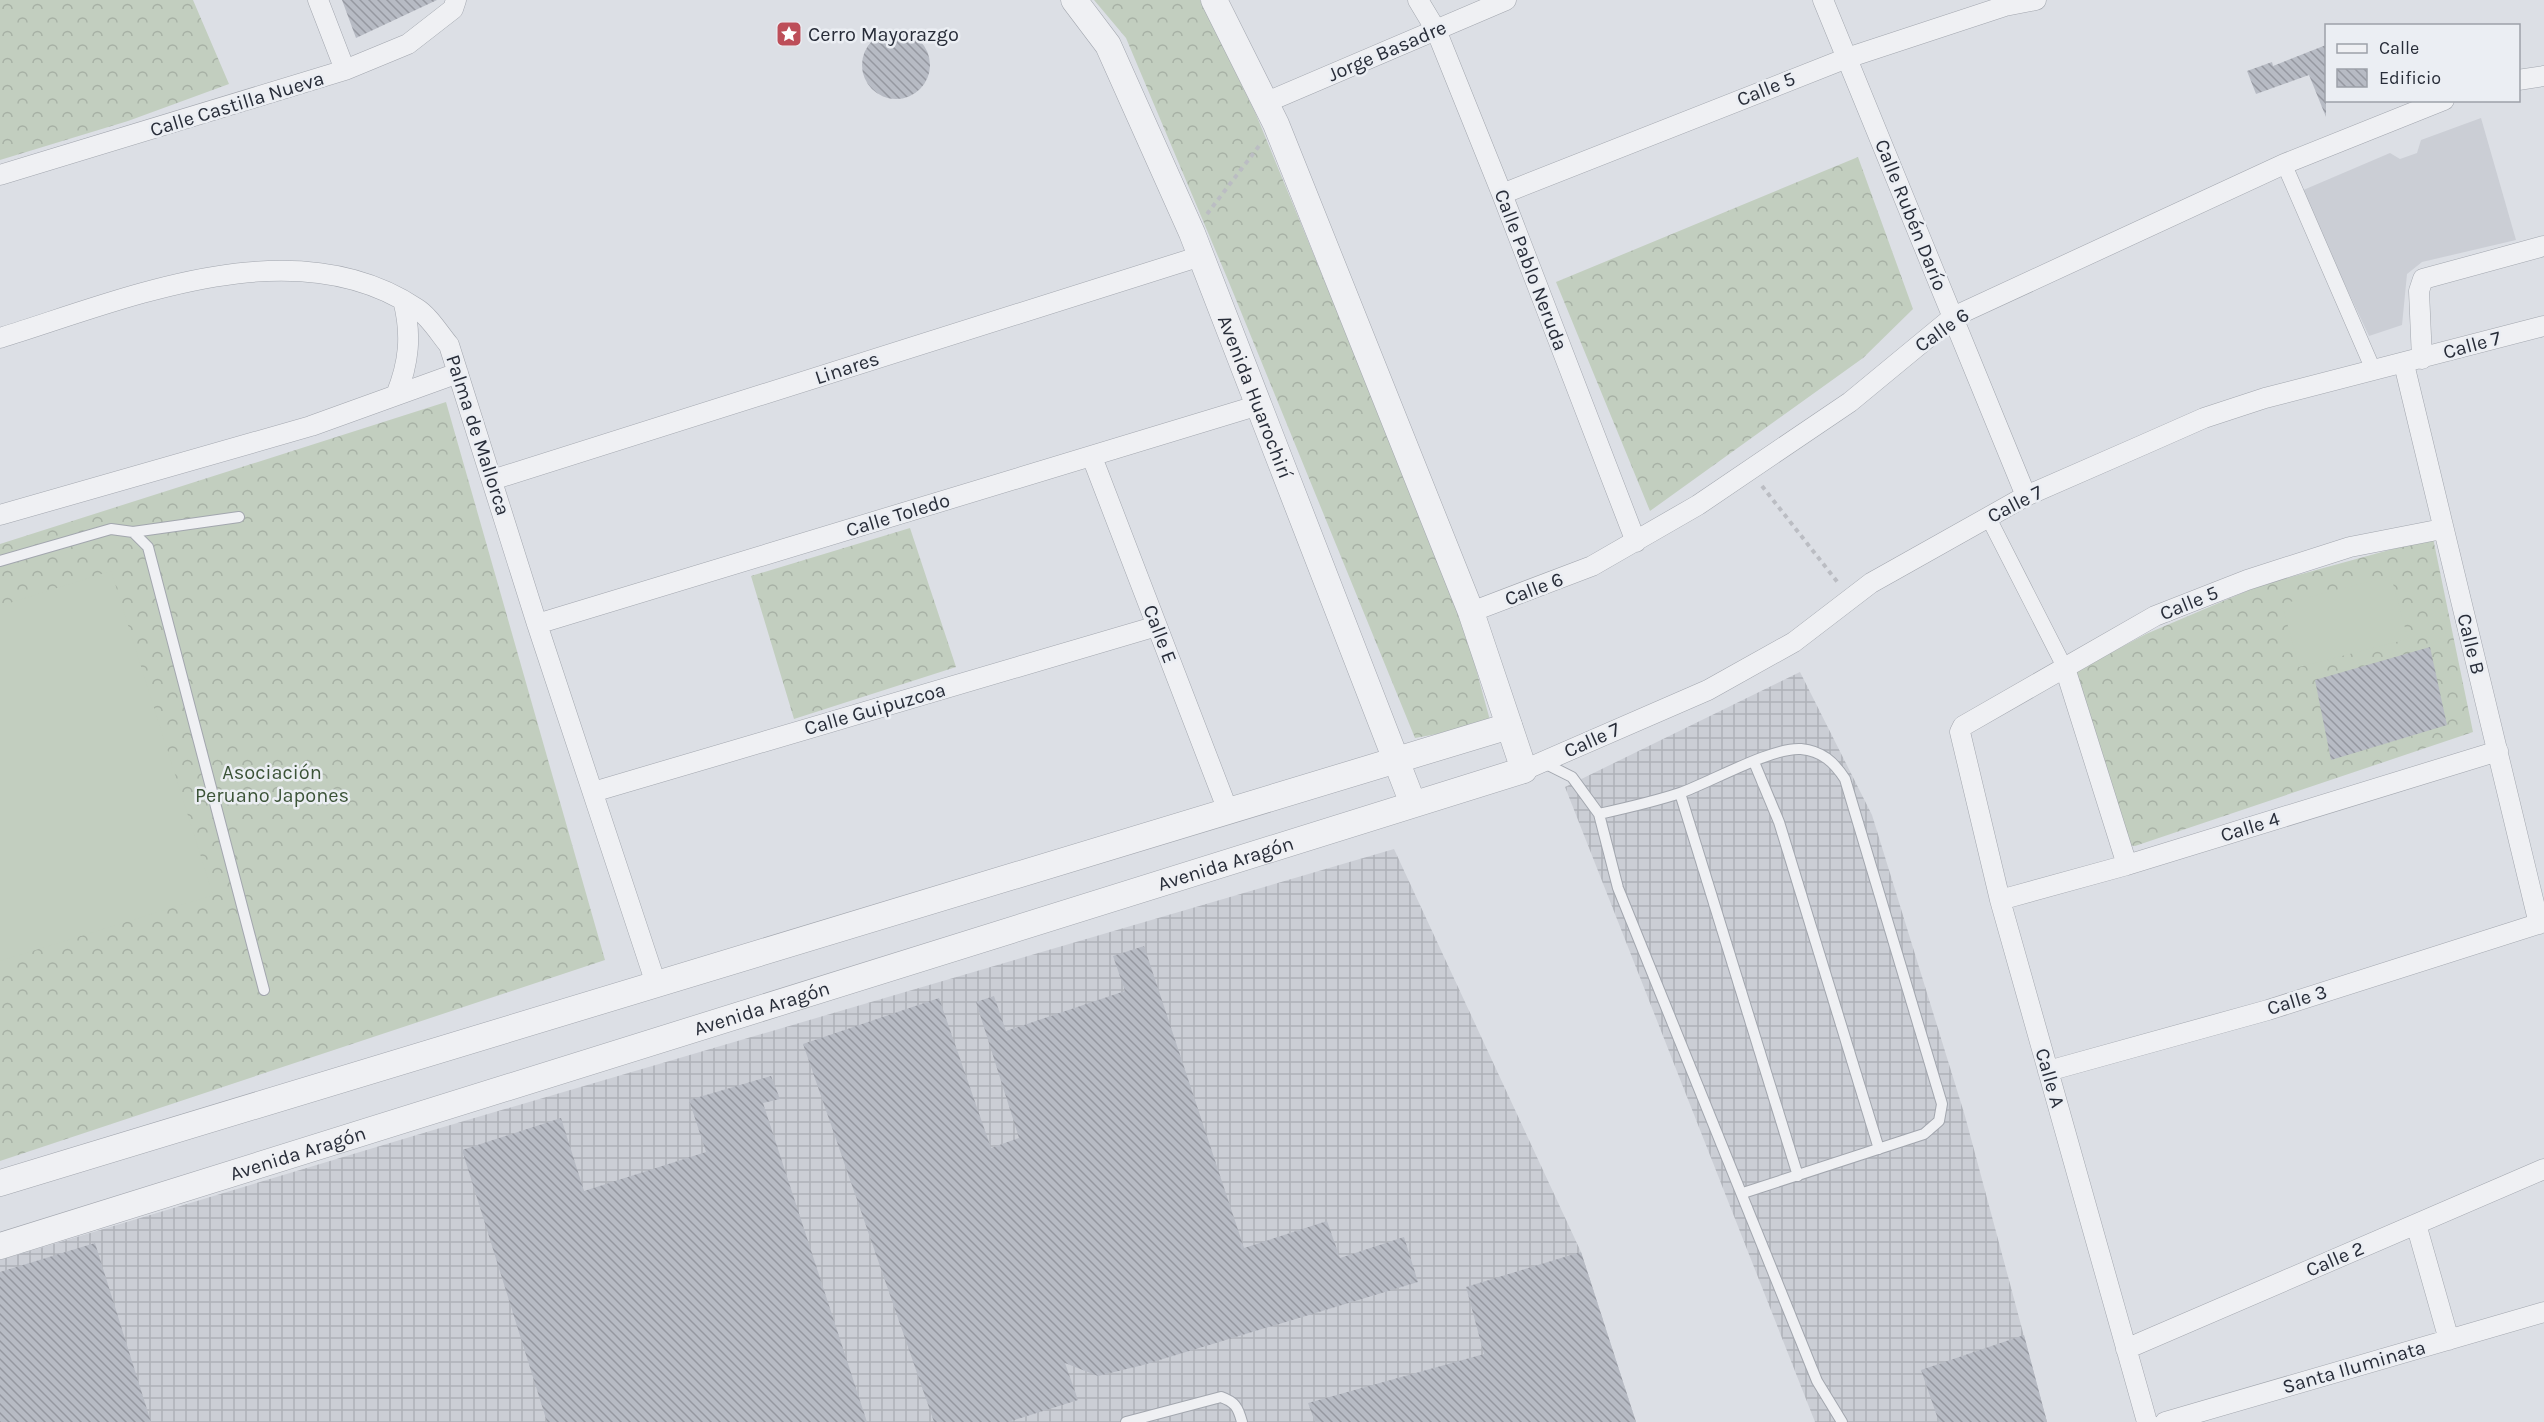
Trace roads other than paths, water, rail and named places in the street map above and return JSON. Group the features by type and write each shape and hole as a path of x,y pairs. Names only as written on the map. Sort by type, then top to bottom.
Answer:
{"street":[{"path":"318,0 345,70"},
{"name":"Calle Castilla Nueva","path":"0,175 345,70 408,45 453,9 456,0"},
{"name":"Avenida Huarochirí","path":"1074,0 1108,45 1196,245 1413,804"},
{"path":"1214,0 1272,113 1471,612 1509,726 1533,766"},
{"name":"Calle Pablo Neruda","path":"1418,0 1436,30 1502,194 1636,542"},
{"name":"Jorge Basadre","path":"1272,113 1436,30 1506,0"},
{"name":"Calle Rubén Darío","path":"1823,0 2026,496"},
{"name":"Calle 5","path":"1502,194 1847,58 2005,6 2036,0"},
{"path":"2520,80 2544,76"},
{"name":"Calle 6","path":"1471,612 1592,566 1636,542 1850,402 1953,317 2284,164 2439,102"},
{"path":"2284,164 2373,369"},
{"name":"Linares","path":"492,480 1196,245"},
{"name":"Calle B","path":"2542,923 2442,529 2413,361 2423,279 2544,246"},
{"name":"Palma de Mallorca","path":"0,338 163,288 246,271 307,272 363,281 418,309 449,345 537,624 656,984"},
{"path":"396,395 408,360 408,319 403,300"},
{"name":"Calle 7","path":"1533,766 1708,690 1794,642 1871,583 2026,496 2205,418 2373,369 2413,361 2544,326"},
{"path":"0,515 311,426 458,373"},
{"name":"Calle Toledo","path":"537,624 1259,405"},
{"name":"Calle E","path":"1092,457 1228,811"},
{"path":"1988,517 2065,668 2127,865"},
{"name":"Calle 5","path":"1960,732 1963,726 2155,616 2247,580 2350,547 2442,529"},
{"name":"Calle Guipuzcoa","path":"593,792 1157,626"},
{"path":"0,1183 1509,726"},
{"name":"Calle A","path":"1960,732 2000,900 2147,1422"},
{"name":"Calle 4","path":"2000,900 2127,865 2498,751"},
{"name":"Avenida Aragón","path":"0,1246 1533,766"},
{"name":"Calle 3","path":"2048,1071 2268,1010 2542,923"},
{"name":"Calle 2","path":"2126,1349 2544,1169"},
{"path":"2416,1224 2449,1340"},
{"name":"Santa Iluminata","path":"2165,1422 2544,1312"}],"lane":[{"path":"0,561 111,529 134,532 239,517"},
{"path":"134,532 148,547 264,990"},
{"path":"1599,814 1680,793 1780,750 1801,749 1819,753 1836,764 1845,779 1942,1104 1939,1121 1924,1134 1743,1193"},
{"path":"1754,762 1779,822 1879,1149"},
{"path":"1533,766 1572,777 1599,814 1618,888 1743,1193 1817,1382 1842,1422"},
{"path":"1680,793 1798,1176"},
{"path":"1126,1422 1221,1397 1237,1406 1242,1422"}],"place":[{"name":"Cerro Mayorazgo","path":"789,34"}],"park label":[{"name":"Asociación Peruano Japones","path":"272,784"}]}
